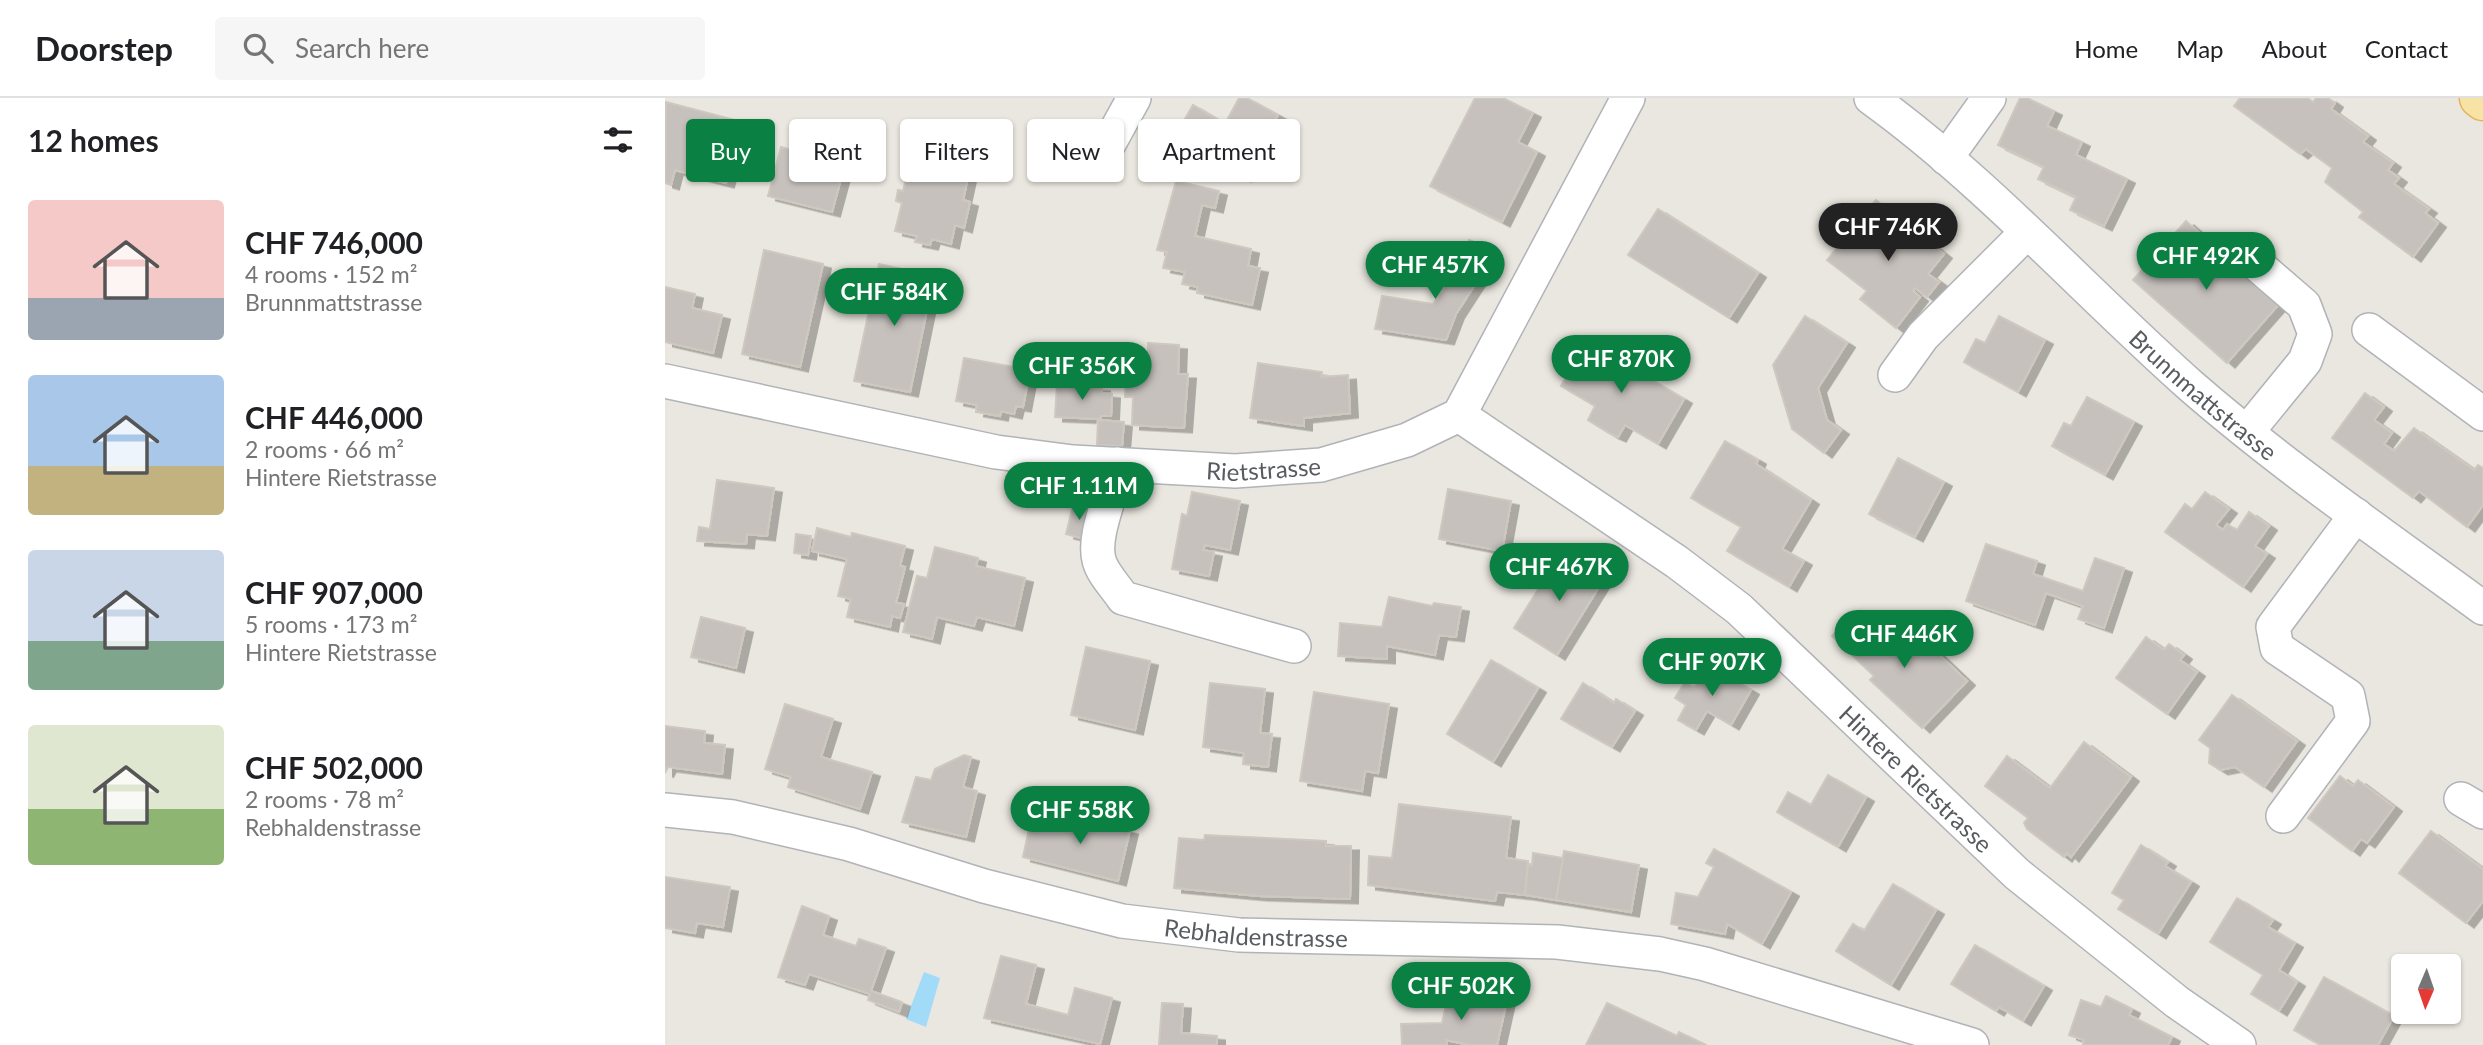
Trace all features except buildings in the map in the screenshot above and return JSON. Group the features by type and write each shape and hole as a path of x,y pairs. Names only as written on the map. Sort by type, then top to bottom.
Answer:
{"street":[{"path":"1122,119 1134,98"},
{"name":"Brunnmattstrasse","path":"1871,98 1946,158 2191,385 2247,432 2483,608"},
{"path":"1946,158 1989,98"},
{"path":"1459,415 1618,102"},
{"path":"1895,375 1923,336 2027,232"},
{"path":"2247,432 2305,362 2315,334 2304,305 2260,267"},
{"path":"2369,330 2483,414"},
{"name":"Rietstrasse","path":"665,381 996,452 1073,462 1235,471 1321,465 1406,440 1459,415"},
{"name":"Hintere Rietstrasse","path":"1459,415 1677,562 1739,610 2017,874 2177,1002 2239,1045"},
{"path":"1117,464 1115,487 1099,537 1099,561 1123,598 1294,646"},
{"path":"2283,816 2353,721 2348,696 2277,648 2273,626 2356,515"},
{"name":"Rebhaldenstrasse","path":"665,810 733,817 849,844 984,886 1122,921 1239,936 1557,942 1660,954 1705,964 1972,1045"}],"water":[{"path":"924,972 940,978 926,1027 906,1019"}]}
